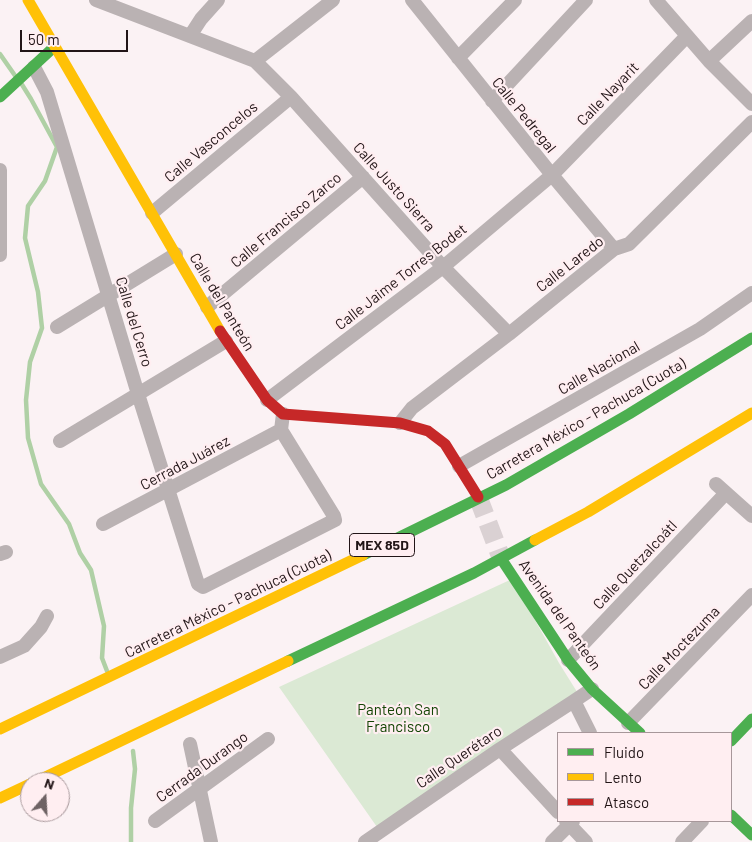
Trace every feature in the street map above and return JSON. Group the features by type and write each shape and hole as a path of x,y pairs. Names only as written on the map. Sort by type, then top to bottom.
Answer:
{"main road":[{"name":"Calle del Panteón","path":"28,0 208,307 226,341 267,400 283,414"},
{"path":"0,97 54,47"},
{"name":"Carretera México - Pachuca (Cuota)","path":"0,729 246,613 506,484 629,414 752,338"},
{"path":"56,772 474,573 588,512 752,413"},
{"path":"283,414 400,423 428,431 445,444 478,497"},
{"name":"Avenida del Panteón","path":"502,560 568,660 592,689"},
{"path":"592,689 639,732"},
{"path":"732,740 752,718"},
{"path":"0,798 20,789"},
{"path":"732,816 752,835"}],"street":[{"path":"96,0 255,61 333,0"},
{"path":"190,36 218,0"},
{"name":"Calle Pedregal","path":"412,0 552,175 614,249"},
{"path":"458,58 515,0"},
{"path":"492,101 586,0"},
{"path":"656,0 710,62 752,104"},
{"path":"710,62 752,21"},
{"name":"Calle Nayarit","path":"552,175 687,36"},
{"name":"Calle Justo Sierra","path":"255,61 292,97 443,267 509,334"},
{"name":"Calle del Cerro","path":"34,67 47,92 138,394 198,584 203,587 335,520 281,430"},
{"name":"Calle Vasconcelos","path":"152,213 292,97"},
{"name":"Calle Laredo","path":"400,423 412,408 509,334 614,249 629,244 752,122"},
{"path":"0,170 0,255"},
{"name":"Calle Jaime Torres Bodet","path":"267,400 443,267 552,175"},
{"name":"Calle Francisco Zarco","path":"208,307 363,176"},
{"path":"57,327 176,254"},
{"name":"Calle Nacional","path":"460,466 700,329 752,294"},
{"path":"60,440 226,341"},
{"path":"281,430 283,414"},
{"name":"Cerrada Juárez","path":"103,524 281,430"},
{"name":"Calle Quetzalcoátl","path":"568,660 721,488 752,516"},
{"name":"Calle Moctezuma","path":"628,723 752,595"},
{"path":"0,657 24,646 41,627 47,616"},
{"name":"Avenida del Panteón","path":"574,701 592,689"},
{"path":"574,701 590,732"},
{"name":"Calle Querétaro","path":"365,842 500,749 574,701"},
{"name":"Cerrada Durango","path":"155,821 268,739"},
{"path":"190,744 211,842"},
{"path":"500,749 557,811"},
{"path":"552,842 569,822 586,842"},
{"path":"682,842 701,822"}],"green space":[{"name":"Panteón San Francisco","path":"512,579 579,695 377,827 279,687"}],"waterway":[{"path":"0,54 16,77"},
{"path":"21,83 57,147 45,181 28,206 25,238 38,292 42,328 30,362 26,400 28,438 41,484 69,524 80,553 91,570 104,626 102,658 107,671"},
{"path":"131,842 131,808 135,769 133,751"}],"tunnel":[{"path":"478,497 502,560"}],"traffic: fast":[{"path":"0,97 54,47"},
{"path":"363,555 506,485 629,414 752,338"},
{"path":"288,661 474,573 535,540"},
{"path":"502,560 568,660 592,689 639,732"},
{"path":"732,740 752,719"},
{"path":"732,816 752,835"}],"traffic: slow":[{"path":"28,0 220,331"},
{"path":"535,540 588,512 752,413"},
{"path":"0,729 363,555"},
{"path":"56,772 288,661"},
{"path":"0,798 20,789"}],"traffic: jam":[{"path":"220,331 267,400 283,414 400,423 428,431 445,444 478,497"}]}
